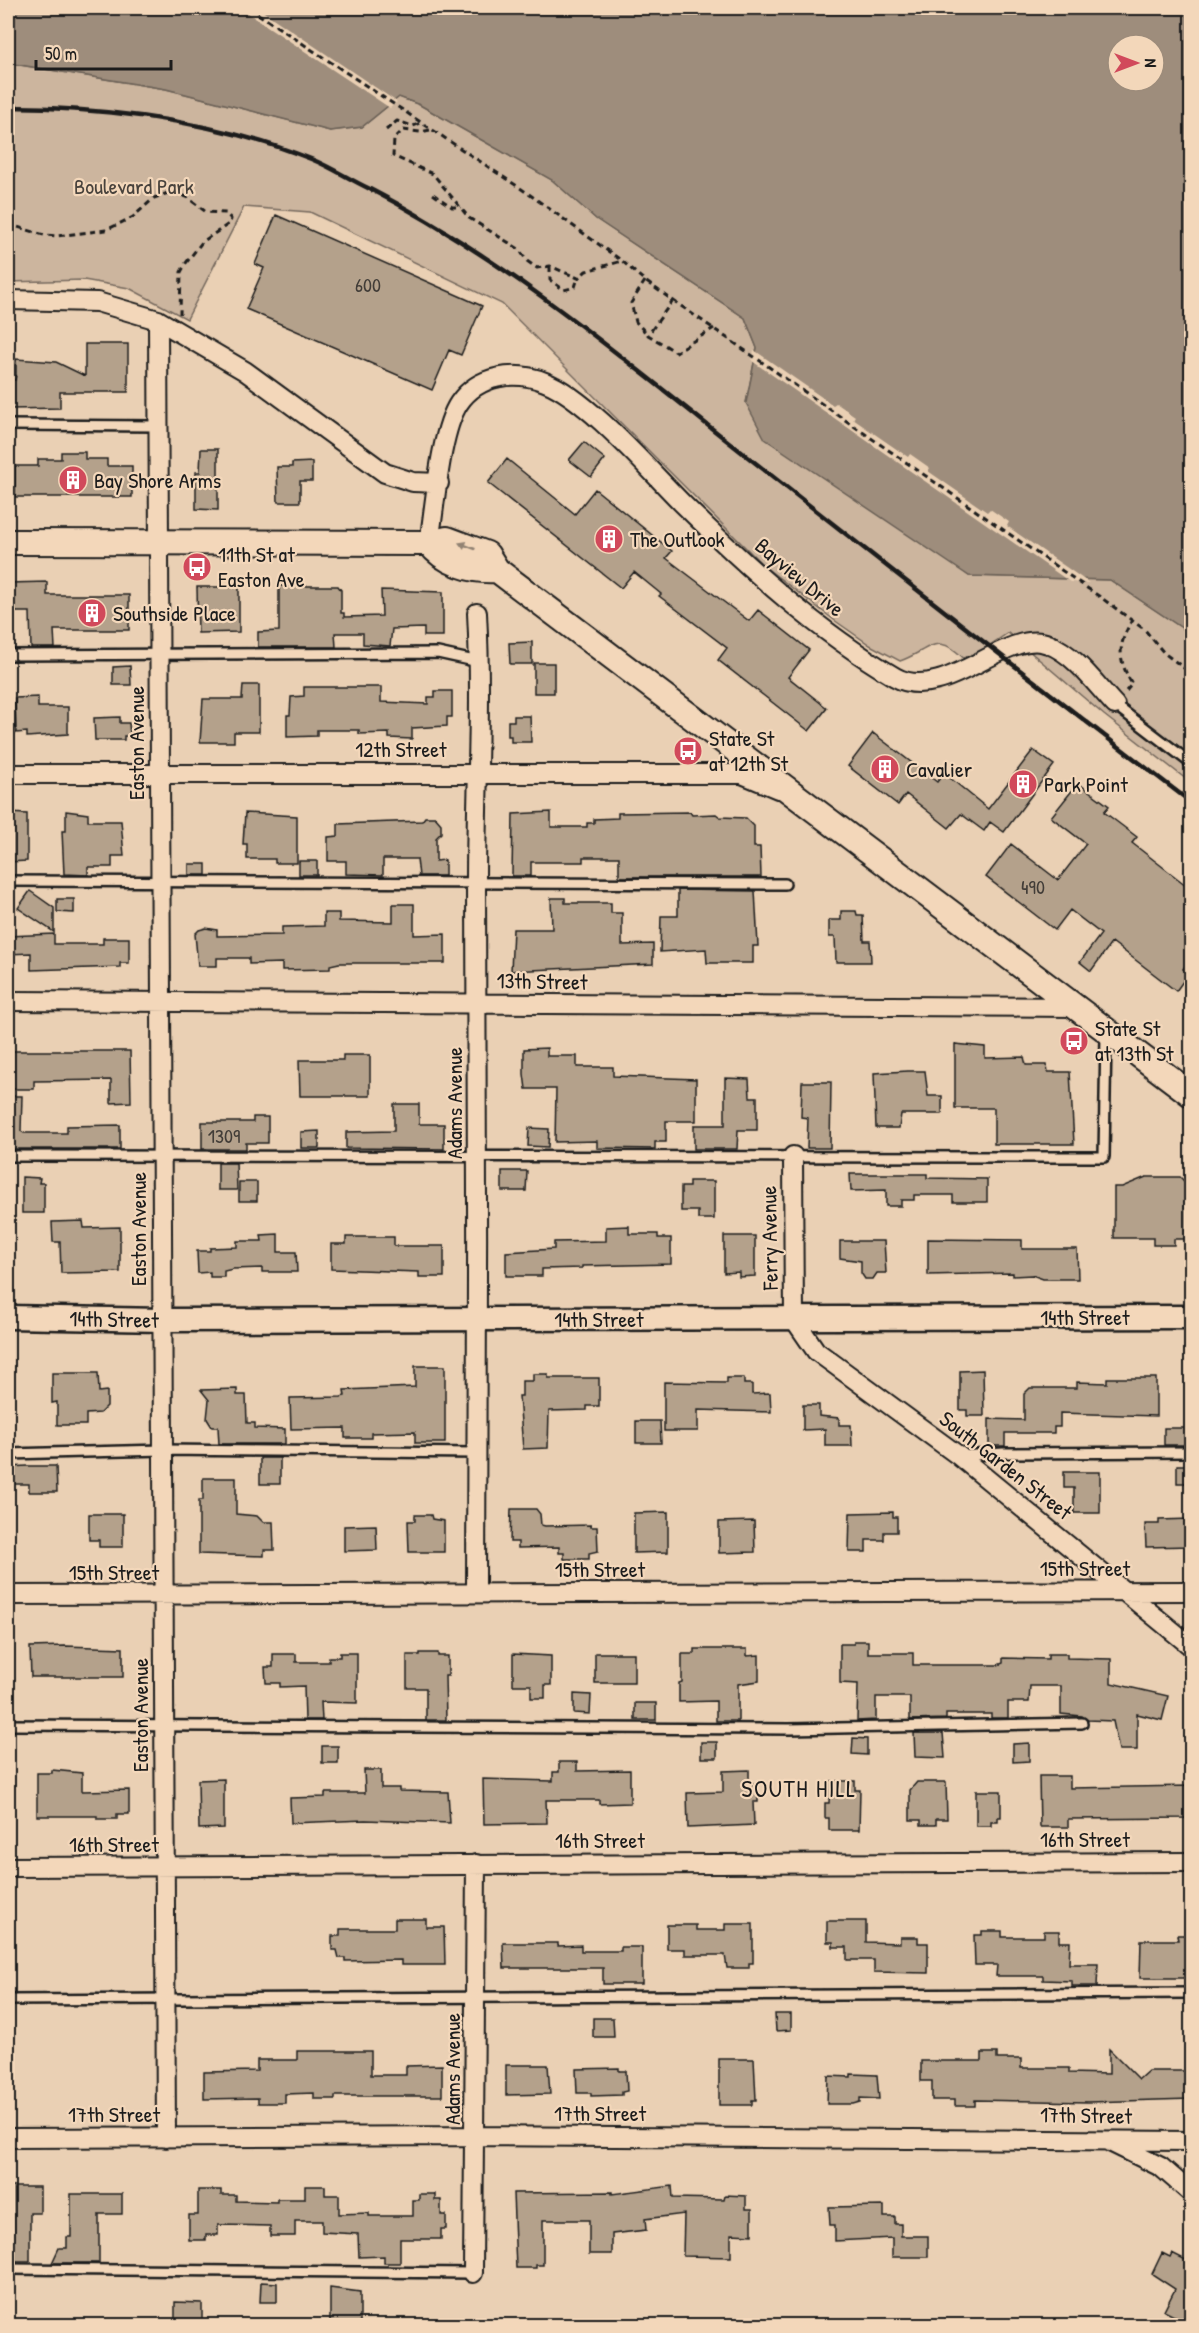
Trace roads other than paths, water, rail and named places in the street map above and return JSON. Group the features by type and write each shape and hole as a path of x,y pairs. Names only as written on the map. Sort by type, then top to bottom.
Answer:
{"main road":[{"path":"8,542 429,543 447,538 487,554 497,570 1191,1095"}],"street":[{"path":"8,300 97,302 166,324 245,371 385,473 413,482 439,483"},
{"name":"Easton Avenue","path":"165,2138 158,426 166,324"},
{"name":"Bayview Drive","path":"429,543 448,427 459,403 472,389 494,378 511,374 531,377 548,382 592,414 722,543 834,637 898,679 912,682 939,679 969,669 1011,647 1038,641 1051,645 1067,656 1115,705"},
{"name":"Adams Avenue","path":"476,1593 478,1005 476,884 480,662 477,613"},
{"name":"12th Street","path":"8,774 742,774 791,794"},
{"name":"13th Street","path":"8,1001 161,1000 478,1005 1076,1007"},
{"name":"Ferry Avenue","path":"793,1156 794,1319"},
{"name":"14th Street","path":"8,1317 162,1320 1191,1317"},
{"name":"South Garden Street","path":"794,1319 816,1351 959,1456 1191,1647"},
{"name":"15th Street","path":"8,1595 1191,1591"},
{"name":"16th Street","path":"8,1867 1191,1862"},
{"name":"Adams Avenue","path":"473,2273 476,2136 476,1864"},
{"name":"17th Street","path":"8,2138 476,2136 1103,2138 1191,2141"},
{"path":"1103,2138 1161,2167 1191,2194"}],"lane":[{"path":"8,425 158,426"},
{"path":"8,654 438,653 480,662"},
{"name":"Bayview Drive","path":"1115,705 1191,764"},
{"path":"8,881 785,884"},
{"path":"8,1156 1104,1157 1106,1029"},
{"path":"8,1454 162,1450 477,1453"},
{"path":"959,1456 1003,1453 1191,1452"},
{"path":"8,1725 789,1729 1082,1723"},
{"path":"8,2000 1191,1993"},
{"path":"8,2269 473,2273"}],"railway":[{"path":"8,107 124,114 162,119 238,135 318,162 416,214 508,273 596,337 1192,803"}],"place":[{"name":"Bay Shore Arms","path":"73,480"},
{"name":"The Outlook","path":"609,539"},
{"name":"11th St at Easton Ave","path":"197,567"},
{"name":"Southside Place","path":"92,613"},
{"name":"State St at 12th St","path":"688,751"},
{"name":"Cavalier","path":"885,769"},
{"name":"Park Point","path":"1023,784"},
{"name":"State St at 13th St","path":"1074,1041"}],"district":[{"name":"SOUTH HILL","path":"799,1789"}],"park label":[{"name":"Boulevard Park","path":"134,186"}]}
